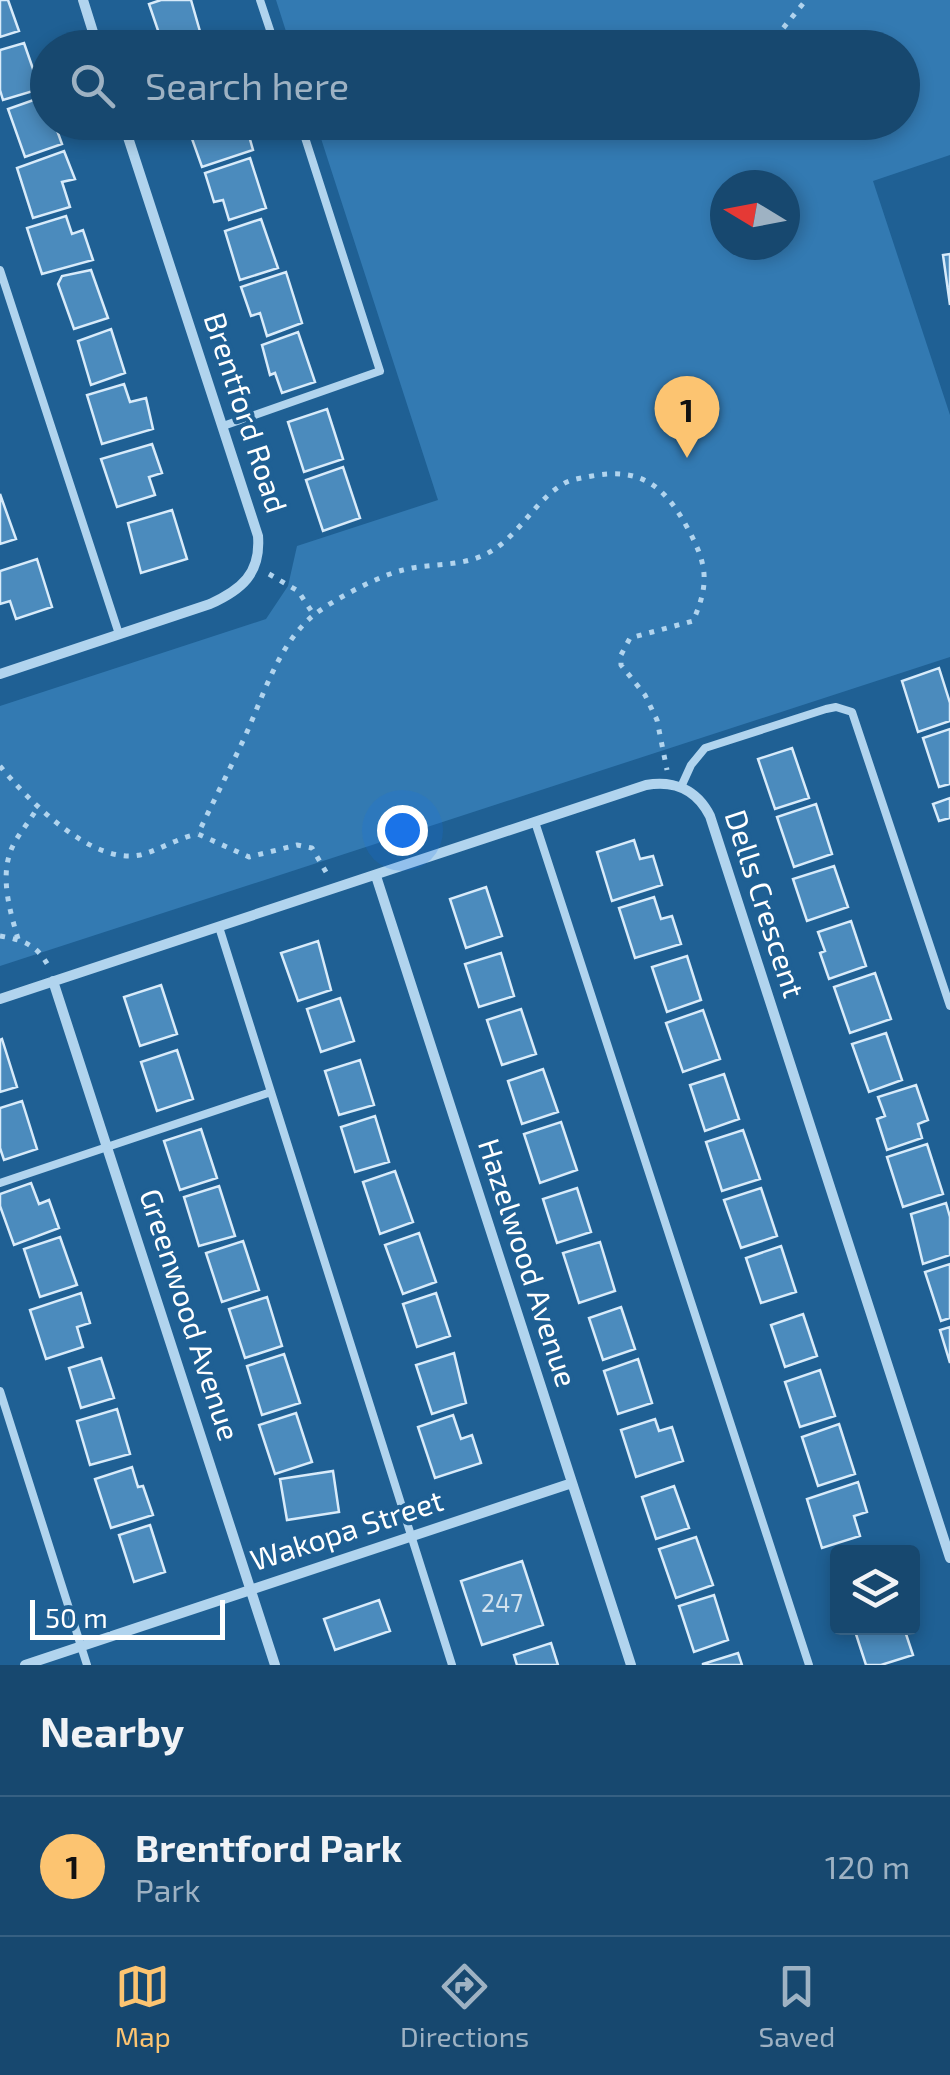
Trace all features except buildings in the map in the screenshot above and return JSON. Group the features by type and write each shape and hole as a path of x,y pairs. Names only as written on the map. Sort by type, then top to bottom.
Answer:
{"street":[{"path":"83,0 92,30"},
{"name":"Brentford Road","path":"129,140 258,536 254,565"},
{"path":"0,674 210,604 242,588 254,565"},
{"path":"0,999 646,785 668,783 681,787"},
{"name":"Dells Crescent","path":"681,787 704,804 710,816 950,1558"},
{"name":"Hazelwood Avenue","path":"376,876 631,1665"},
{"name":"Greenwood Avenue","path":"53,981 275,1665"},
{"name":"Wakopa Street","path":"25,1665 572,1483"}],"lane":[{"path":"260,0 270,30"},
{"path":"223,426 380,370 306,140"},
{"path":"0,270 119,634"},
{"path":"681,787 690,765 705,748 826,709 836,707 852,712 950,1006"},
{"path":"535,822 809,1665"},
{"path":"219,927 452,1665"},
{"path":"0,1183 271,1092"},
{"path":"0,1392 86,1665"}],"path":[{"path":"782,30 806,0"},
{"path":"198,834 277,667 296,634 314,615 402,570 486,555 563,484 615,472 635,475 673,502 704,560 703,592 693,621 630,638 621,654 623,671 645,695 658,720 668,783"},
{"path":"254,565 298,591 314,615"},
{"path":"0,766 38,808 93,845 123,856 142,854 198,834 249,857 298,845 312,848 335,889"},
{"path":"18,939 6,892 8,855 38,808"},
{"path":"0,936 26,940 41,953 53,981"}],"shaded area":[{"path":"276,0 950,0 950,155 873,181 950,415 950,657 0,966 0,706 266,619 288,586 297,546 438,500 322,140 920,140 920,30 286,30"}],"place":[{"name":"Brentford Park","path":"687,458"}]}
